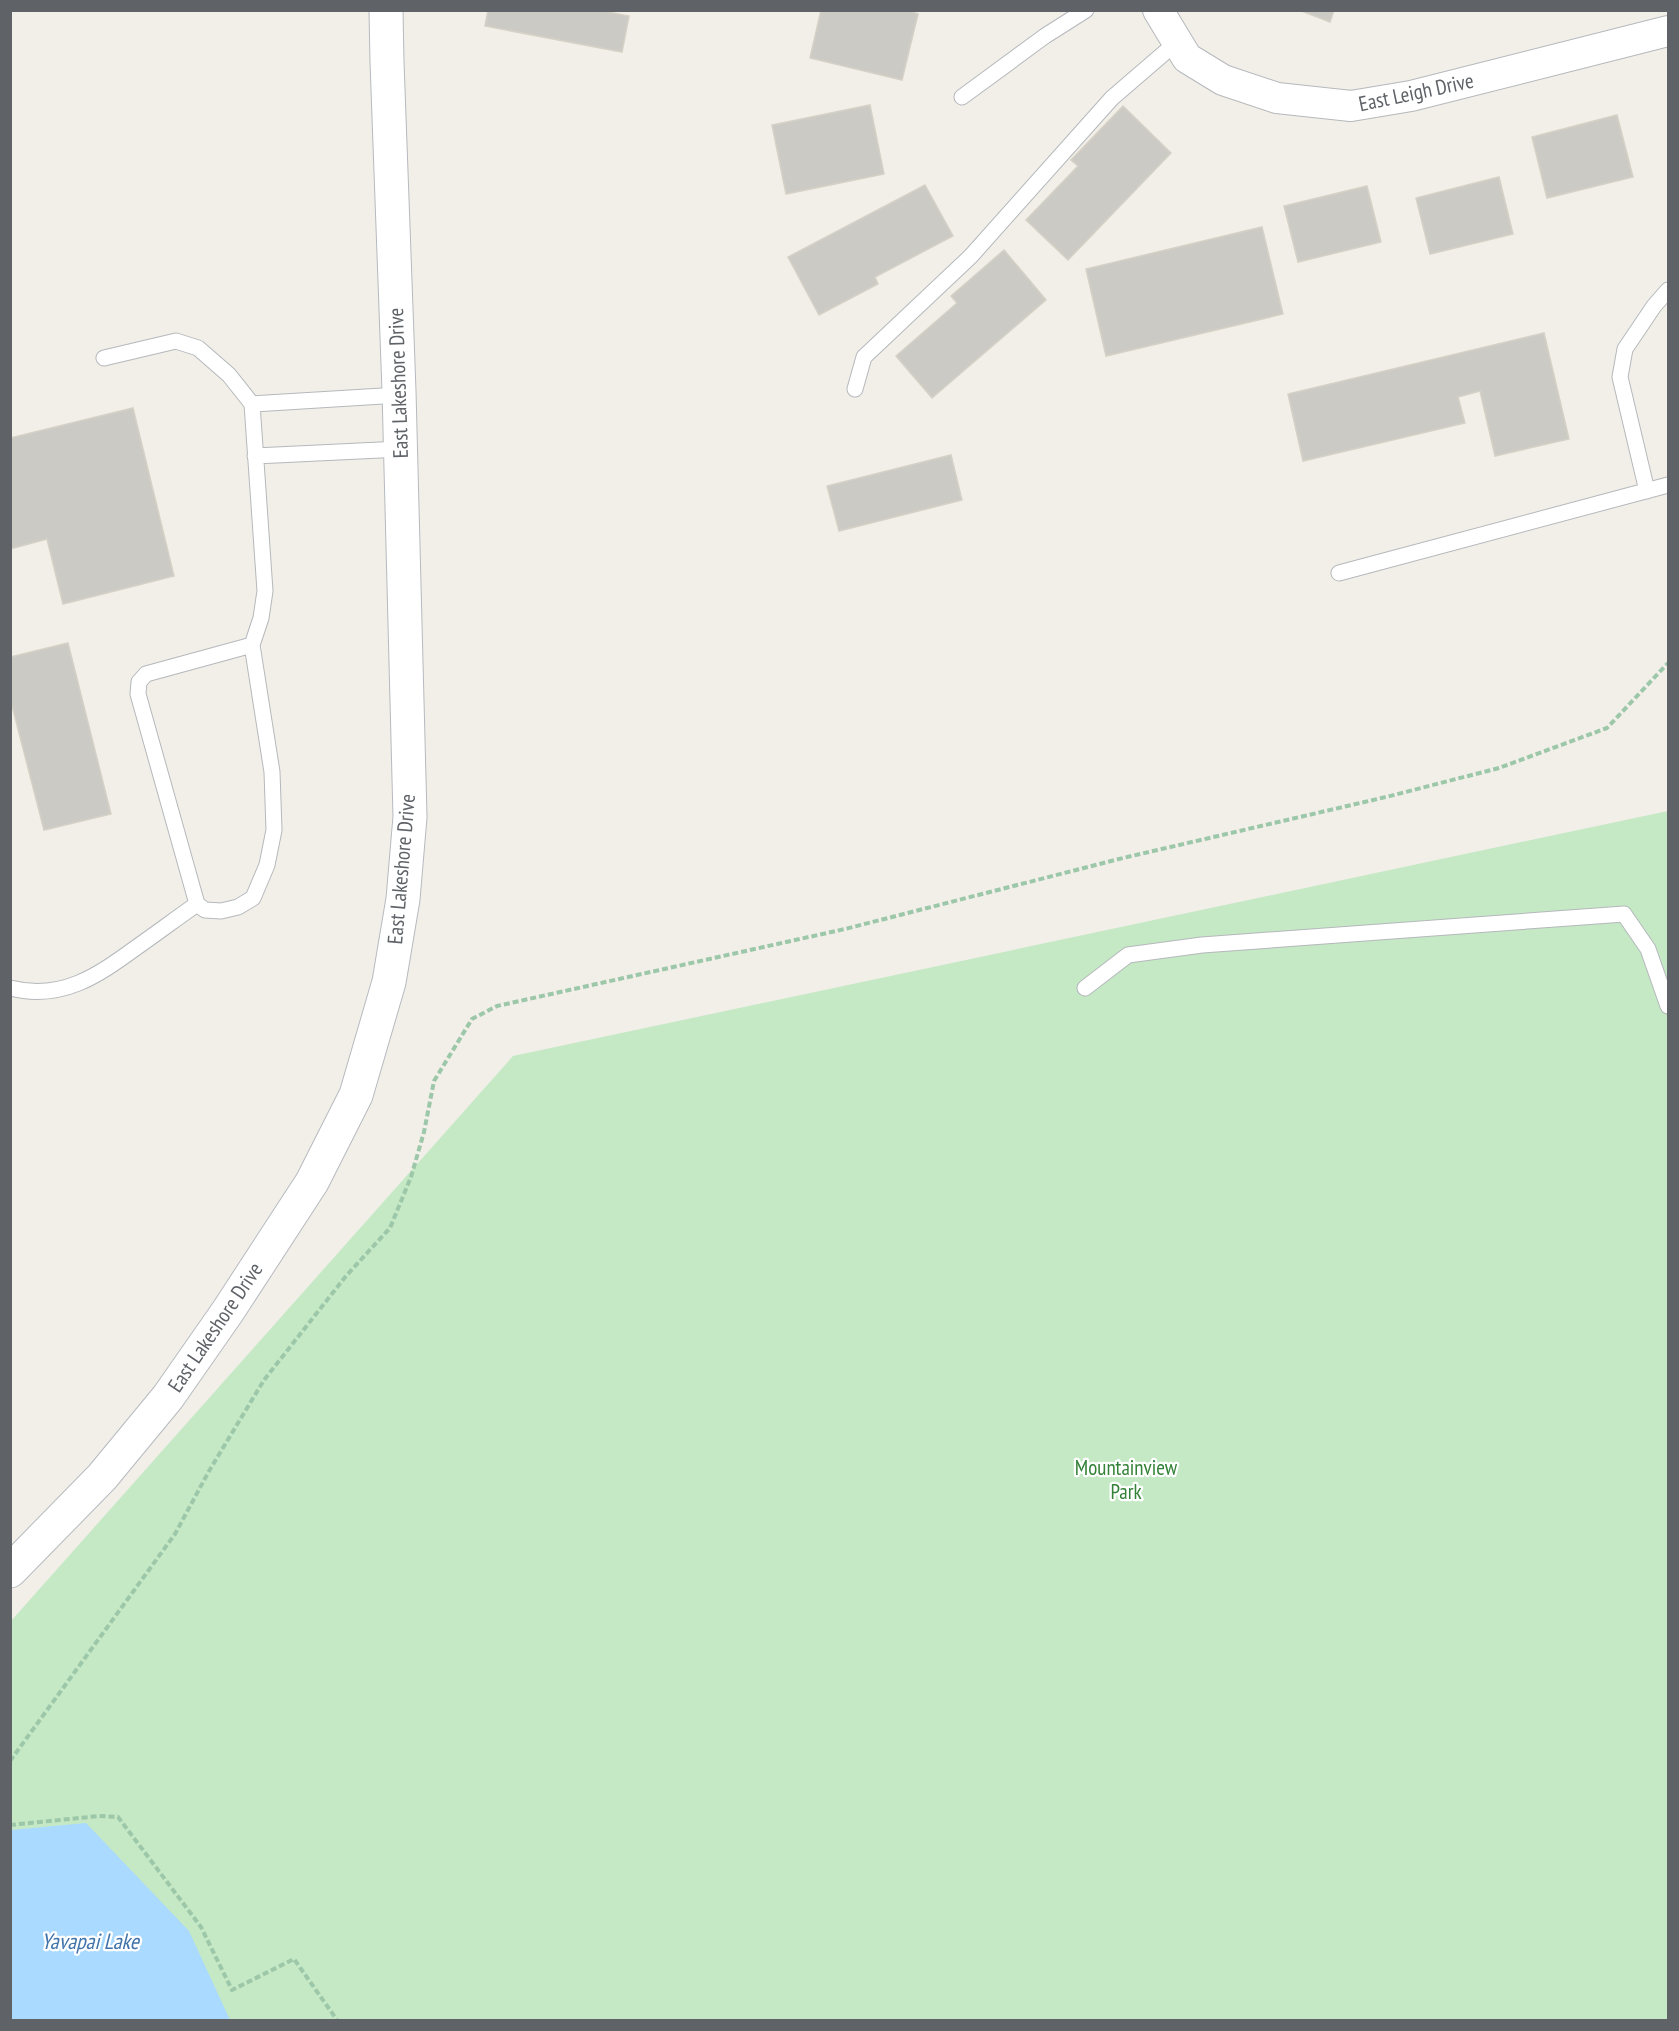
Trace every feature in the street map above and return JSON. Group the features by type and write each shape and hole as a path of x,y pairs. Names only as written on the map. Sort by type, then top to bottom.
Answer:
{"main road":[{"name":"East Lakeshore Drive","path":"10,1571 102,1477 168,1397 228,1311 312,1182 356,1095 389,982 403,899 410,817 387,10"}],"street":[{"name":"East Leigh Drive","path":"1158,10 1187,58 1223,80 1276,98 1351,106 1411,96 1668,31"}],"lane":[{"path":"963,97 1046,36 1086,10"},
{"path":"855,389 864,357 971,256 1112,98 1177,42"},
{"path":"1647,491 1620,377 1625,349 1654,306 1668,290"},
{"path":"104,358 176,341 198,348 229,375 252,404 265,591 261,618 252,645 272,772 274,830 267,865 253,898 238,907 221,911 205,910 197,904 138,694 139,682 146,674 252,645"},
{"path":"252,404 399,395"},
{"path":"255,456 400,449"},
{"path":"1339,573 1668,485"},
{"path":"10,988 57,991 86,982 197,904"},
{"path":"1084,988 1128,955 1202,945 1624,914 1648,949 1668,1006"}],"path":[{"path":"10,1761 175,1534 209,1471 264,1380 346,1276 390,1228 414,1166 424,1132 434,1081 472,1019 497,1006 845,929 1123,858 1386,797 1499,768 1607,728 1668,663"},
{"path":"10,1825 99,1816 118,1817 201,1927 232,1990 294,1959 337,2020"}],"green space":[{"name":"Mountainview Park","path":"1668,811 1668,2020 11,2020 11,1621 513,1056"}],"water":[{"name":"Yavapai Lake","path":"86,1823 189,1931 230,2020 11,2020 11,1830"}],"building":[{"path":"488,10 598,10 629,16 622,52 485,26"},
{"path":"821,10 906,10 918,14 902,80 810,58"},
{"path":"1299,10 1334,10 1330,22"},
{"path":"870,105 884,174 786,194 772,125"},
{"path":"1123,106 1171,153 1068,260 1026,220 1078,166 1071,160"},
{"path":"1617,115 1633,177 1547,198 1532,137"},
{"path":"1499,177 1513,234 1430,254 1416,198"},
{"path":"925,185 953,236 875,277 878,284 819,315 788,257"},
{"path":"1367,186 1381,242 1298,262 1284,206"},
{"path":"1262,227 1283,314 1106,356 1086,269"},
{"path":"1004,250 1046,300 932,398 896,356 957,303 951,296"},
{"path":"1544,333 1569,439 1495,456 1480,391 1458,397 1465,423 1303,461 1288,394"},
{"path":"133,408 174,576 63,604 47,539 10,549 10,438"},
{"path":"951,455 962,500 839,531 827,486"},
{"path":"68,643 111,814 44,830 10,698 10,657"}]}
